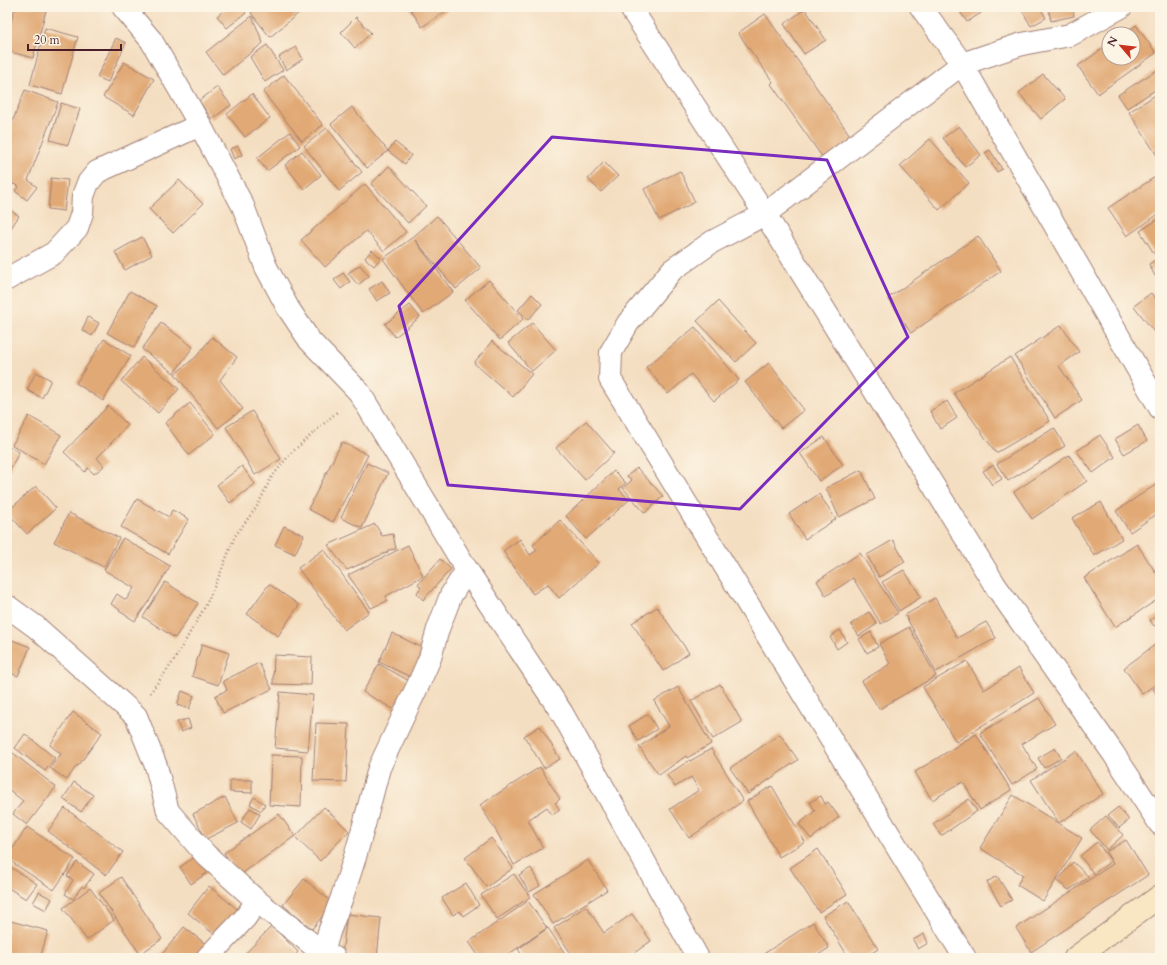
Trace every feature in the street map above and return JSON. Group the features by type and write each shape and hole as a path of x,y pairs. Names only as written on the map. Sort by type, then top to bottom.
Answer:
{"street":[{"path":"123,7 151,40 200,125 243,206 266,267 288,308 310,341 359,392 468,570 562,713 698,958"},
{"path":"630,7 764,214 995,585 1113,753 1160,824"},
{"path":"921,7 962,64 1160,408"},
{"path":"965,958 610,379 611,352 628,323 672,270 712,242 764,214 962,64 1022,44 1070,35 1121,7"},
{"path":"7,279 54,253 77,228 82,213 84,196 88,183 97,172 200,125"},
{"path":"329,955 329,932 342,897 360,838 379,768 430,658 438,628 451,595 468,570"},
{"path":"7,606 36,627 136,716 156,766 168,811 206,856 257,901 329,955"},
{"path":"1075,958 1160,896"},
{"path":"207,958 245,918 257,901"}],"path":[{"path":"136,716 173,662 202,611 220,574 235,536 258,505 271,478 291,453 359,392"}],"highlighted area":[{"path":"552,137 827,160 908,337 740,509 448,485 399,306"}],"building":[{"path":"15,7 47,7 33,58 7,51 7,37"},
{"path":"228,7 242,7 246,13 227,28 217,16"},
{"path":"259,7 306,7 270,37 251,13"},
{"path":"409,7 452,7 422,27"},
{"path":"743,7 753,7 750,11"},
{"path":"957,7 977,7 981,13 967,22"},
{"path":"1020,7 1040,7 1046,18 1031,26"},
{"path":"1048,7 1073,7 1074,16 1051,21"},
{"path":"1087,7 1102,7 1089,12"},
{"path":"805,9 826,40 804,54 784,24"},
{"path":"765,14 854,141 825,161 771,84 773,82 738,33"},
{"path":"252,16 263,43 223,75 206,52"},
{"path":"356,17 371,33 355,48 341,32"},
{"path":"45,28 78,37 62,94 30,85"},
{"path":"1141,32 1156,53 1141,64"},
{"path":"116,38 126,43 108,82 97,77"},
{"path":"267,45 283,70 265,82 250,57"},
{"path":"296,47 303,59 286,70 279,57"},
{"path":"1101,50 1101,66 1138,66 1098,94 1078,66"},
{"path":"124,62 154,79 134,115 103,97"},
{"path":"1157,70 1160,75 1160,87 1127,108 1118,95"},
{"path":"1043,74 1065,99 1041,119 1019,93"},
{"path":"284,75 323,125 302,141 263,92"},
{"path":"217,87 231,105 212,119 199,101"},
{"path":"25,90 58,102 28,180 37,187 27,200 15,191 19,186 7,182 7,135"},
{"path":"1160,92 1160,160 1129,112"},
{"path":"252,94 270,118 245,137 227,114"},
{"path":"61,103 80,109 68,145 50,140"},
{"path":"352,107 388,151 367,168 331,124"},
{"path":"959,126 981,155 965,167 943,138"},
{"path":"327,128 362,172 339,191 304,146"},
{"path":"290,132 300,146 267,171 257,158"},
{"path":"930,139 969,183 939,210 900,166"},
{"path":"395,142 411,155 405,164 388,151"},
{"path":"238,146 242,155 234,159 230,149"},
{"path":"990,150 1002,169 997,172 985,153"},
{"path":"302,151 321,175 304,189 285,165"},
{"path":"604,162 618,176 601,192 588,179"},
{"path":"389,166 426,206 408,223 371,184"},
{"path":"680,171 695,202 659,220 644,189"},
{"path":"1155,177 1160,184 1160,213 1127,236 1108,208"},
{"path":"51,178 68,180 64,211 48,209"},
{"path":"179,180 203,204 173,233 149,209"},
{"path":"365,184 406,232 384,251 366,231 325,267 301,240"},
{"path":"7,208 19,216 7,234"},
{"path":"437,216 481,268 456,289 415,240 453,292 423,314 383,259 413,237"},
{"path":"1160,218 1160,252 1155,255 1140,231"},
{"path":"978,236 1001,271 911,333 888,298"},
{"path":"142,237 152,255 125,270 115,252"},
{"path":"372,250 381,258 374,266 365,258"},
{"path":"1160,257 1160,273 1155,276 1149,264"},
{"path":"360,265 369,276 358,285 348,273"},
{"path":"343,273 350,282 341,289 334,280"},
{"path":"489,280 523,319 500,340 465,300"},
{"path":"382,281 390,293 377,301 369,289"},
{"path":"130,291 157,306 134,347 107,333"},
{"path":"1151,293 1160,304 1160,336 1158,337 1134,306"},
{"path":"532,294 542,304 528,320 518,310"},
{"path":"718,301 756,343 736,362 697,321"},
{"path":"410,305 420,317 395,337 385,324"},
{"path":"88,317 99,323 92,336 82,330"},
{"path":"161,323 193,347 174,373 142,349"},
{"path":"532,323 556,350 532,371 508,343"},
{"path":"1061,325 1079,352 1059,366 1082,400 1055,418 1015,356"},
{"path":"695,327 739,380 714,401 691,374 668,394 646,367"},
{"path":"212,337 237,357 220,380 243,409 218,428 175,374 196,357"},
{"path":"104,339 131,356 103,401 76,383"},
{"path":"492,341 532,374 513,397 474,363"},
{"path":"142,357 179,389 158,413 121,381"},
{"path":"1010,357 1050,421 996,453 954,393"},
{"path":"769,363 804,410 781,428 745,382"},
{"path":"36,372 51,380 42,398 27,390"},
{"path":"947,401 957,418 940,429 930,411"},
{"path":"190,403 215,434 189,455 165,423"},
{"path":"108,406 128,425 97,458 104,466 94,474 88,468 85,472 64,452"},
{"path":"252,411 281,459 255,475 226,427"},
{"path":"29,416 61,435 44,464 12,445"},
{"path":"586,421 614,453 585,480 556,448"},
{"path":"1138,425 1147,441 1124,454 1115,439"},
{"path":"1054,428 1065,446 1008,481 997,464"},
{"path":"1100,435 1115,457 1093,473 1077,451"},
{"path":"824,437 843,465 819,481 800,453"},
{"path":"342,442 368,455 333,522 308,509"},
{"path":"7,446 19,452 7,475"},
{"path":"1069,455 1087,481 1032,519 1014,492"},
{"path":"367,463 388,473 362,528 341,518"},
{"path":"993,465 1002,479 992,485 983,471"},
{"path":"242,466 255,484 230,503 217,485"},
{"path":"637,468 663,496 645,513 623,488 632,480 627,476"},
{"path":"861,470 875,499 839,517 826,488"},
{"path":"614,471 626,483 619,489 629,500 586,539 566,516"},
{"path":"1160,482 1160,512 1130,532 1116,511"},
{"path":"36,486 56,508 27,534 7,512"},
{"path":"819,494 836,519 805,539 789,514"},
{"path":"137,499 169,517 172,510 189,519 168,554 121,527"},
{"path":"1101,502 1122,539 1094,556 1072,518"},
{"path":"69,513 119,538 104,567 54,542"},
{"path":"560,520 599,563 559,598 548,584 533,594 503,551 520,539 530,555 537,550 533,545"},
{"path":"375,524 382,536 393,534 396,549 388,550 388,552 347,570 328,545"},
{"path":"284,526 304,535 295,554 275,545"},
{"path":"123,538 170,566 135,621 111,604 117,594 126,600 134,588 104,570"},
{"path":"893,540 905,562 879,577 867,555"},
{"path":"1137,544 1160,579 1160,598 1115,627 1084,578"},
{"path":"408,545 423,576 386,596 387,601 371,608 348,575"},
{"path":"324,549 369,612 344,630 298,568"},
{"path":"860,553 898,613 881,624 853,578 826,596 817,581"},
{"path":"440,559 451,569 423,600 417,593 421,587 418,584"},
{"path":"904,570 921,597 899,611 882,582"},
{"path":"165,582 198,603 175,638 143,617"},
{"path":"269,584 299,605 278,636 247,614"},
{"path":"935,598 957,638 986,622 996,638 936,672 905,615"},
{"path":"657,607 689,653 663,671 632,623"},
{"path":"869,612 877,624 859,636 851,624"},
{"path":"1160,614 1160,622 1154,626 1150,620"},
{"path":"909,627 936,676 879,709 862,681 890,664 879,644"},
{"path":"840,630 847,642 837,649 830,637"},
{"path":"871,632 878,647 867,653 859,639"},
{"path":"392,633 427,650 413,678 379,662"},
{"path":"7,638 30,647 18,676 7,672"},
{"path":"1160,641 1160,681 1142,694 1124,668"},
{"path":"202,644 229,653 218,685 192,676"},
{"path":"274,655 312,657 311,685 273,684"},
{"path":"967,661 984,690 1019,668 1034,693 956,742 923,687"},
{"path":"259,663 272,689 223,713 215,696 227,690 223,681"},
{"path":"379,664 411,682 395,710 363,692"},
{"path":"720,684 742,722 713,739 691,701"},
{"path":"1160,685 1160,699 1153,689"},
{"path":"678,687 711,744 687,758 686,756 659,775 639,747 669,726 654,701"},
{"path":"182,691 194,696 189,709 177,705"},
{"path":"280,692 313,695 308,751 275,748"},
{"path":"1039,698 1055,724 1022,744 1037,769 1012,785 980,733"},
{"path":"73,712 102,733 67,780 50,768 61,754 50,745"},
{"path":"648,714 657,729 638,741 629,726"},
{"path":"188,719 191,728 181,732 177,722"},
{"path":"316,723 349,724 346,782 313,781"},
{"path":"540,726 560,759 544,768 524,736"},
{"path":"25,734 55,758 45,771 15,748"},
{"path":"780,734 798,760 748,794 730,768"},
{"path":"976,734 1011,790 980,810 963,782 932,800 915,772"},
{"path":"1055,748 1061,758 1044,768 1038,758"},
{"path":"711,749 743,801 689,838 670,809 699,790 691,777 675,787 667,775 690,760"},
{"path":"1076,751 1103,794 1059,823 1031,780"},
{"path":"13,753 56,787 27,825 13,814 23,801 7,788 7,761"},
{"path":"271,755 302,756 301,807 269,805"},
{"path":"540,767 560,799 555,803 560,810 552,815 547,807 528,820 543,848 514,865 498,834 480,805"},
{"path":"230,780 252,780 252,793 230,792"},
{"path":"74,782 93,795 81,812 63,799"},
{"path":"772,786 805,842 779,857 747,801"},
{"path":"1013,795 1082,838 1043,901 1017,885 1023,875 980,848"},
{"path":"821,796 825,804 828,802 839,817 811,839 799,824 815,811 810,802"},
{"path":"225,797 238,823 206,839 193,814"},
{"path":"254,797 265,804 261,811 250,804"},
{"path":"969,799 977,811 941,836 933,824"},
{"path":"324,807 349,831 320,861 295,837"},
{"path":"1118,807 1129,820 1119,828 1108,815"},
{"path":"65,808 123,852 106,875 48,831"},
{"path":"250,808 260,814 251,829 241,822"},
{"path":"279,814 295,836 240,875 224,853"},
{"path":"1106,816 1123,835 1107,850 1090,830"},
{"path":"27,827 75,859 54,890 7,859"},
{"path":"491,838 513,868 487,887 465,858"},
{"path":"1126,840 1148,875 1031,952 1016,928 1113,864 1106,852"},
{"path":"1097,842 1111,861 1094,874 1080,856"},
{"path":"818,849 847,894 819,912 790,868"},
{"path":"199,854 210,871 191,884 180,867"},
{"path":"588,860 607,890 553,924 534,894"},
{"path":"77,862 94,874 84,888 82,886 73,899 65,894 73,880 67,876"},
{"path":"1073,862 1089,877 1069,890 1057,881"},
{"path":"7,865 37,884 26,899 7,887"},
{"path":"531,868 540,886 529,892 519,875"},
{"path":"514,874 530,897 497,919 481,895"},
{"path":"997,876 1012,900 1001,906 987,882"},
{"path":"121,877 162,939 140,954 99,893"},
{"path":"304,879 333,903 312,929 283,905"},
{"path":"466,883 479,905 463,916 460,911 453,915 442,898"},
{"path":"209,886 242,913 220,939 188,913"},
{"path":"90,888 114,920 87,940 63,908"},
{"path":"39,892 52,899 46,910 33,903"},
{"path":"528,901 547,928 503,958 480,958 469,942"},
{"path":"848,901 878,949 864,958 849,958 823,916"},
{"path":"586,906 604,933 632,914 651,941 627,958 574,958 554,928"},
{"path":"347,914 381,918 377,958 342,955"},
{"path":"7,920 48,931 40,958 27,958 7,953"},
{"path":"813,922 829,948 813,958 769,958 765,953"},
{"path":"272,926 298,952 292,958 241,958"},
{"path":"184,927 208,946 198,958 159,958"},
{"path":"548,928 568,958 524,958 518,949"},
{"path":"924,934 928,943 918,949 913,940"}]}
